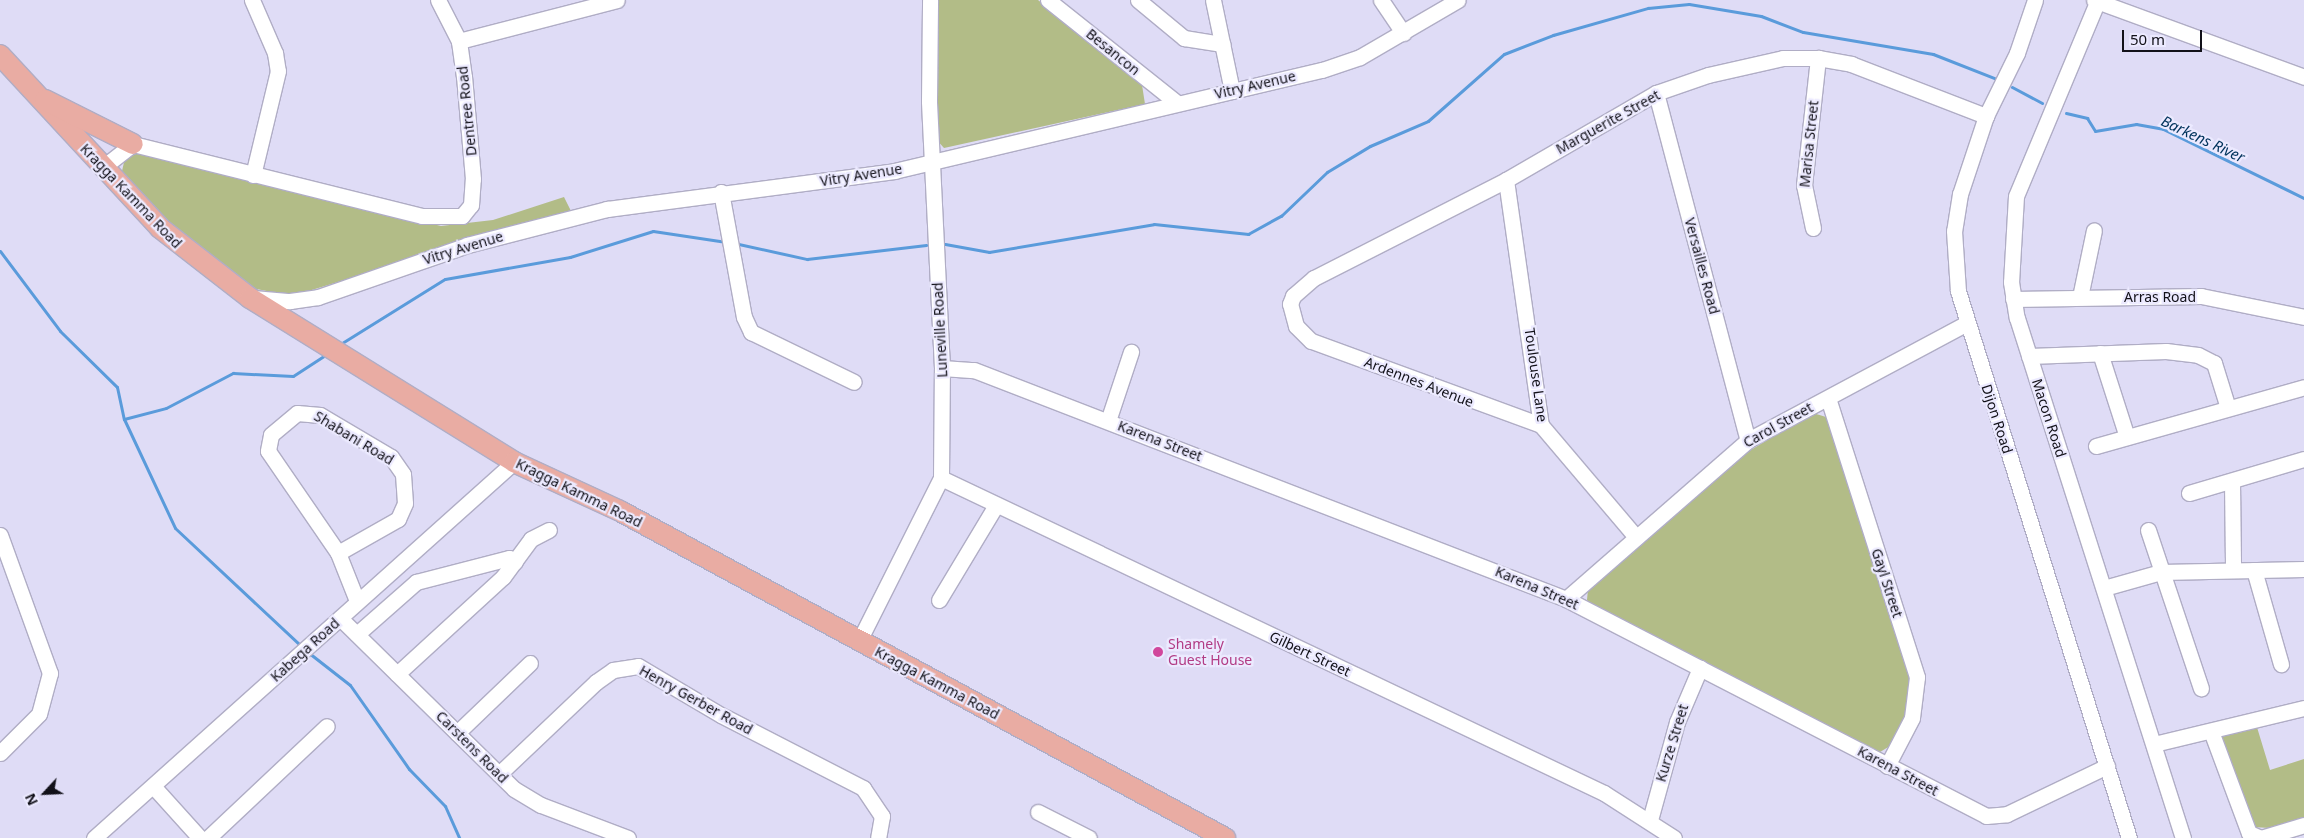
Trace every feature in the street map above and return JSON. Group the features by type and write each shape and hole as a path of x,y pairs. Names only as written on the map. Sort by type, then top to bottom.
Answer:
{"main road":[{"name":"Kragga Kamma Road","path":"0,55 102,168 180,246 250,298 514,462 620,511 1225,838"},
{"path":"36,95 134,144"}],"street":[{"path":"102,168 134,144 253,175 278,71 275,53 252,0"},
{"name":"Dentree Road","path":"253,175 422,216 455,218 471,205 473,178 459,41 438,0"},
{"path":"459,41 617,0"},
{"name":"Luneville Road","path":"859,640 941,478 942,368 931,163 930,0"},
{"name":"Besancon","path":"1048,0 1177,103"},
{"path":"1138,0 1184,38 1223,44"},
{"path":"1213,0 1232,91"},
{"path":"1382,0 1403,33"},
{"name":"Vitry Avenue","path":"250,298 303,300 467,245 608,209 721,192 841,180 931,163 1322,70 1360,57 1458,0"},
{"name":"Dijon Road","path":"2035,0 2017,52 1986,116 1960,194 1954,231 1958,291 2129,838"},
{"path":"2096,0 2304,77"},
{"name":"Macon Road","path":"2096,0 2016,196 2010,247 2013,300 2183,838"},
{"name":"Marguerite Street","path":"1300,333 1290,304 1304,283 1506,180 1656,93 1761,62 1818,58 1852,64 1986,116"},
{"name":"Marisa Street","path":"1813,228 1804,185 1818,58"},
{"name":"Versailles Road","path":"1656,93 1748,440"},
{"name":"Toulouse Lane","path":"1506,180 1541,425 1636,537"},
{"path":"721,192 733,258 751,332 854,382"},
{"path":"2080,298 2094,230"},
{"name":"Arras Road","path":"2013,300 2201,296 2304,317"},
{"name":"Carol Street","path":"1566,599 1748,440 1967,323"},
{"name":"Ardennes Avenue","path":"1300,333 1502,414 1541,425"},
{"path":"1108,421 1131,352"},
{"path":"2030,356 2183,352 2207,358 2220,374 2228,408"},
{"path":"2100,353 2127,437"},
{"name":"Karena Street","path":"942,368 974,370 1566,599 1976,812 1996,816 2107,766"},
{"path":"2096,446 2304,386"},
{"name":"Gayl Street","path":"1828,398 1917,677 1912,718 1887,766"},
{"name":"Shabani Road","path":"338,554 398,519 405,503 403,474 391,457 320,416 297,413 271,436 268,451 338,554 357,601"},
{"path":"2189,493 2232,482 2304,459"},
{"name":"Kabega Road","path":"94,838 263,689 357,601 514,462"},
{"name":"Gilbert Street","path":"941,478 1604,793 1650,820 1674,838"},
{"path":"2232,482 2233,570"},
{"path":"939,600 996,505"},
{"path":"397,674 515,562 531,539 549,530"},
{"path":"2148,530 2200,688"},
{"path":"0,535 50,674 39,714 0,753"},
{"path":"357,634 416,582 509,558 515,562"},
{"path":"2104,588 2161,572 2304,568"},
{"path":"2254,570 2281,664"},
{"name":"Carstens Road","path":"336,622 357,634 499,774 541,805 628,838"},
{"path":"457,733 530,663"},
{"name":"Henry Gerber Road","path":"499,774 596,682 613,670 638,666 721,715 863,788 882,816 878,838"},
{"name":"Kurze Street","path":"1650,820 1677,722 1700,668"},
{"path":"2154,744 2304,708"},
{"path":"208,838 327,726"},
{"path":"2211,731 2249,834 2261,838 2304,825"},
{"path":"153,786 200,838"},
{"path":"1038,812 1089,838"}],"green space":[{"path":"936,0 1038,0 1142,85 1145,104 944,148 935,138"},
{"path":"137,151 441,226 493,220 564,197 571,211 292,296 252,288 176,229 122,171 125,158"},
{"path":"1813,413 1826,417 1910,672 1907,714 1890,746 1880,752 1592,607 1587,600 1588,589 1739,457"},
{"path":"2256,724 2270,770 2304,759 2304,819 2270,828 2253,827 2218,736"}],"waterway":[{"path":"945,244 989,252 1154,224 1248,234 1281,216 1327,172 1370,146 1428,121 1504,54 1553,35 1648,8 1689,4 1761,16 1803,32 1933,54 1994,78"},
{"name":"Barkens River","path":"2012,87 2042,103"},
{"name":"Barkens River","path":"2066,113 2087,118 2095,131 2136,124 2163,129 2304,198"},
{"path":"342,343 445,279 570,257 653,231 726,242"},
{"path":"734,243 807,259 926,245"},
{"path":"0,251 60,331 117,387 124,419 175,528 302,647"},
{"path":"124,419 166,408 233,373 293,376 325,355"},
{"path":"309,653 350,685 409,769 445,806 459,838"}],"place":[{"name":"Shamely Guest House","path":"1158,652"}]}
